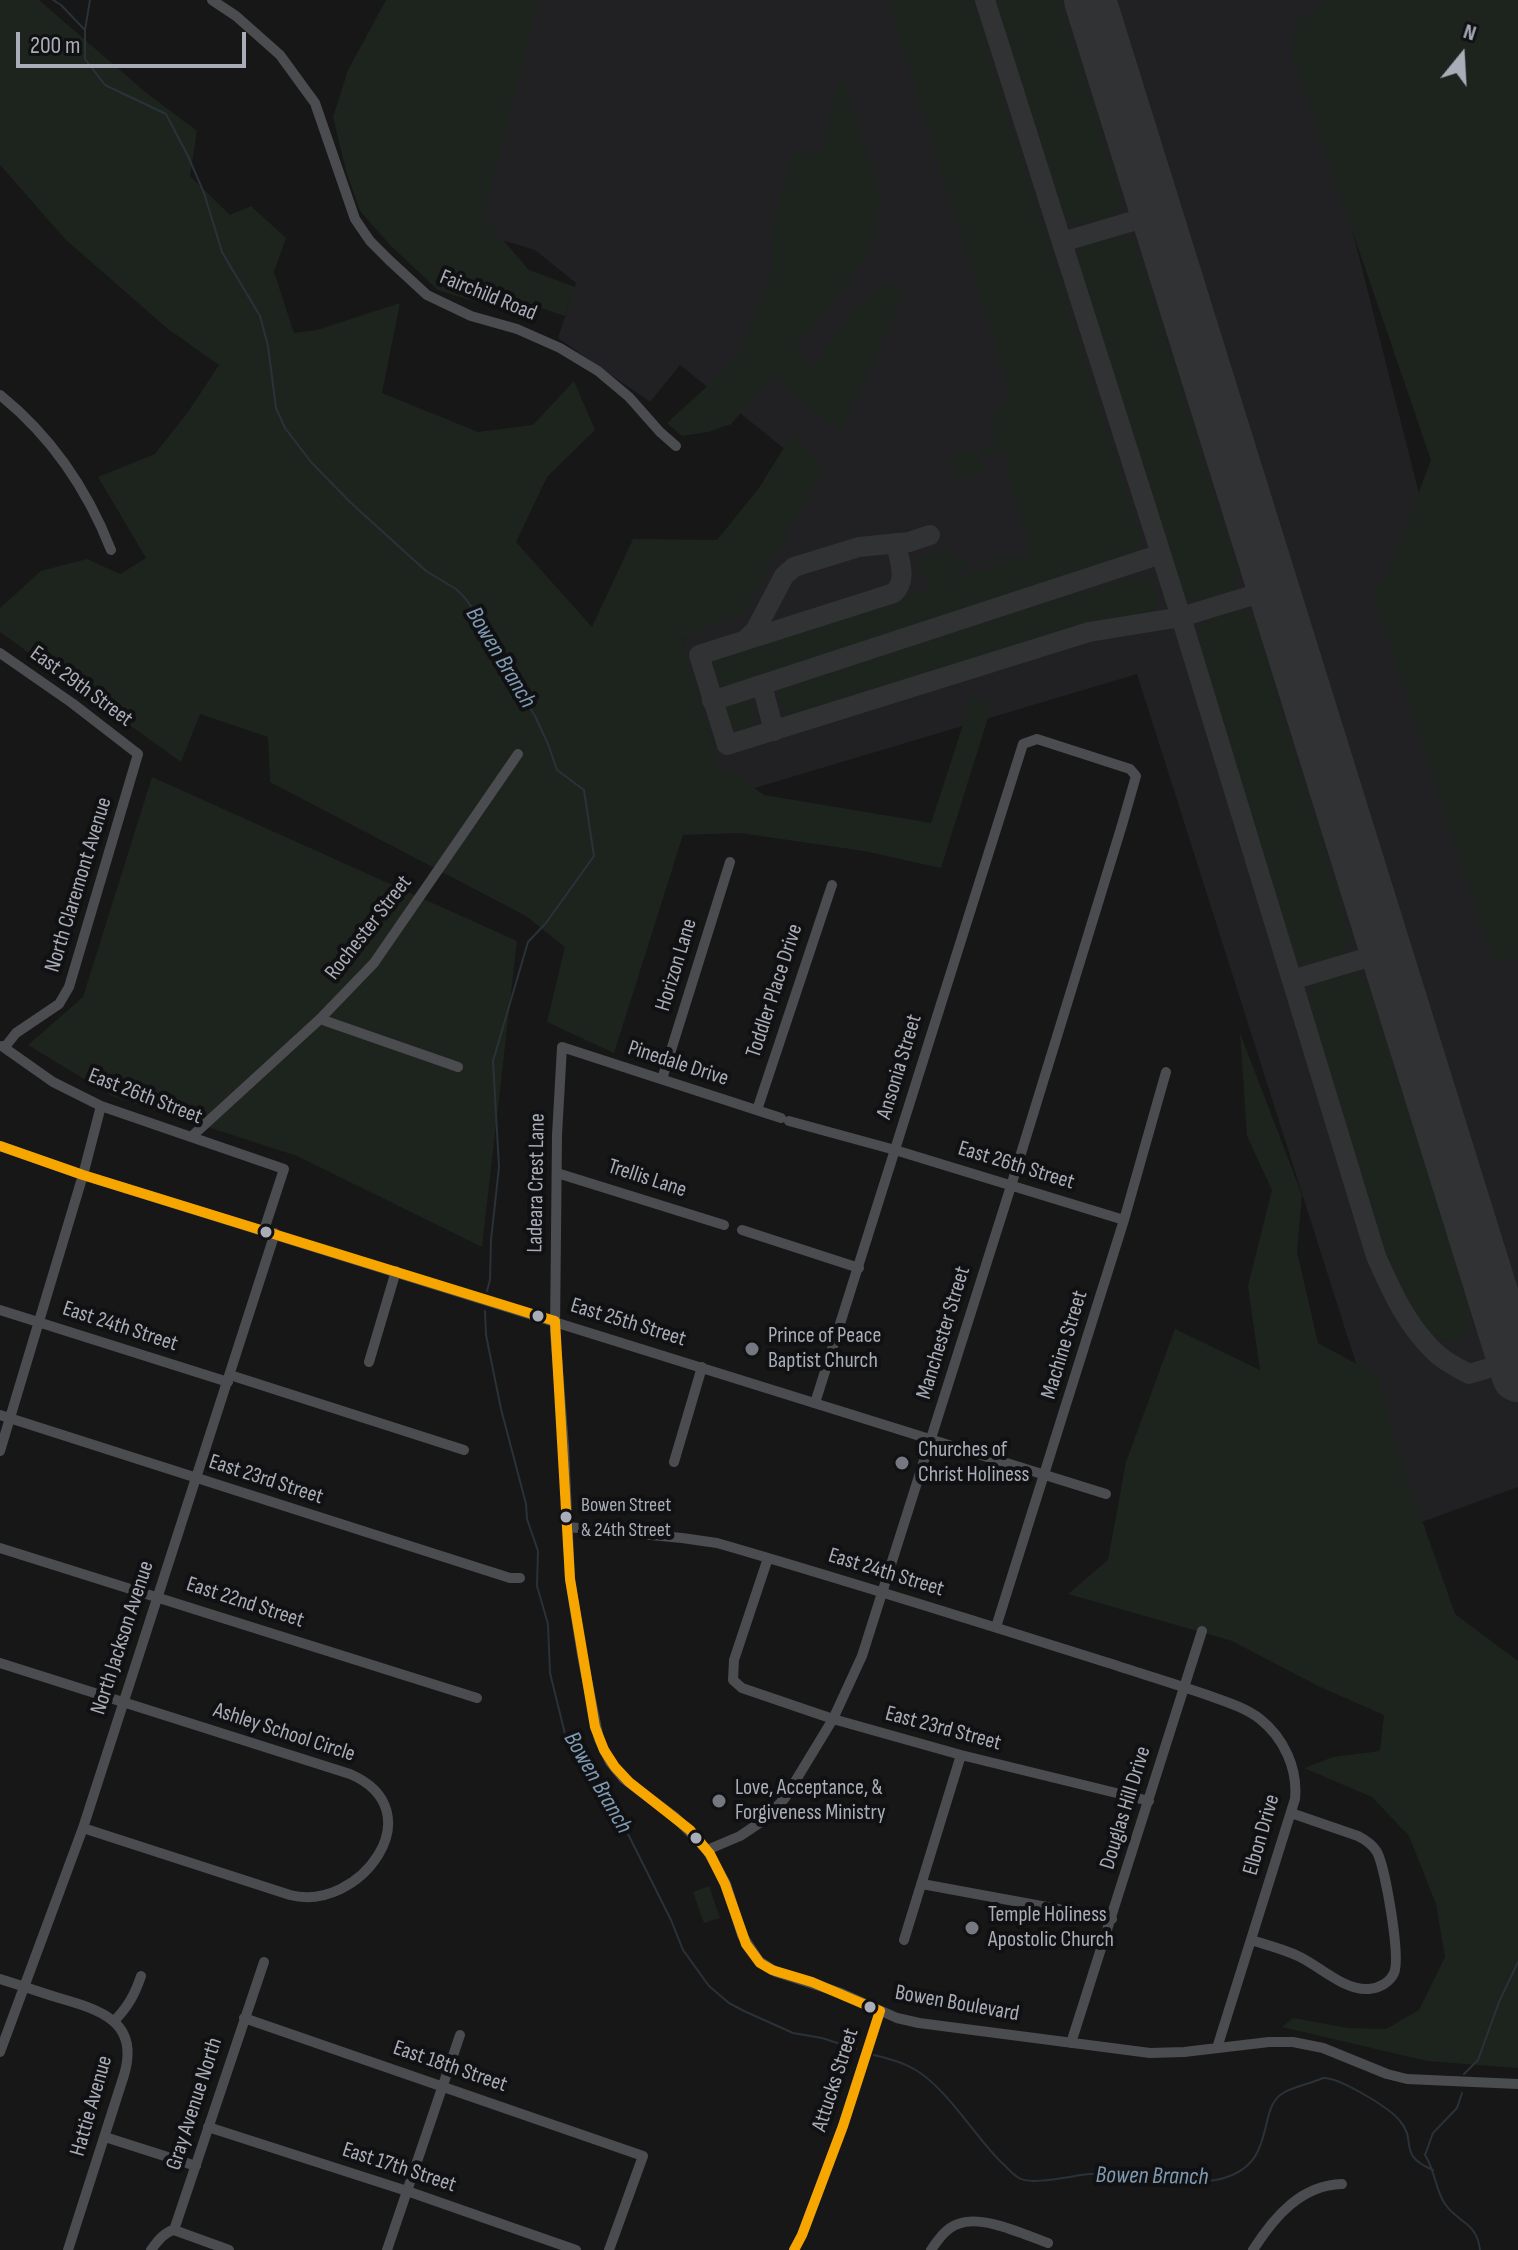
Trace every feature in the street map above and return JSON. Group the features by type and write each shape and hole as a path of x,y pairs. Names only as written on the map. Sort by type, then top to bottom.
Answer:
{"street":[{"name":"Fairchild Road","path":"212,0 236,16 280,55 315,103 355,219 370,241 389,260 427,295 471,316 517,329 560,348 598,371 629,397 676,446"},
{"path":"0,395 36,426 71,472 97,514 111,550"},
{"name":"East 29th Street","path":"0,653 138,754"},
{"name":"Ansonia Street","path":"815,1403 1023,744 1037,739 1130,769 1136,776"},
{"name":"North Claremont Avenue","path":"2,1046 59,1004 69,987 138,754"},
{"name":"Rochester Street","path":"191,1137 320,1019 383,951 518,754"},
{"name":"Manchester Street","path":"707,1850 751,1829 776,1808 799,1777 833,1719 862,1656 932,1440 1136,776"},
{"name":"Horizon Lane","path":"662,1079 730,862"},
{"name":"Toddler Place Drive","path":"757,1110 832,885"},
{"path":"320,1019 458,1067"},
{"name":"East 26th Street","path":"2,1046 53,1082 101,1106 284,1169"},
{"name":"Pinedale Drive","path":"562,1047 785,1120 895,1150"},
{"name":"Ladeara Crest Lane","path":"555,1321 562,1047"},
{"name":"Machine Street","path":"996,1627 1124,1220 1166,1072"},
{"path":"0,1451 6,1417 39,1322 101,1106"},
{"name":"East 25th Street","path":"0,1146 83,1175 1106,1494"},
{"name":"East 26th Street","path":"895,1150 1124,1220"},
{"name":"North Jackson Avenue","path":"0,2052 83,1828 229,1378 284,1169"},
{"name":"Trellis Lane","path":"557,1173 724,1225"},
{"path":"742,1230 859,1268"},
{"path":"369,1362 396,1271"},
{"name":"East 24th Street","path":"0,1310 464,1450"},
{"name":"Bowen Boulevard","path":"555,1321 570,1579 599,1739 610,1762 624,1779 675,1817 707,1850 726,1884 742,1935 759,1961 776,1972 919,2023 1150,2053 1293,2042 1323,2048 1378,2071 1407,2079 1518,2084"},
{"path":"674,1462 702,1367"},
{"name":"East 23rd Street","path":"6,1417 510,1578 520,1578"},
{"name":"East 24th Street","path":"568,1527 717,1543 1185,1687"},
{"name":"East 22nd Street","path":"0,1548 477,1698"},
{"name":"East 23rd Street","path":"768,1558 734,1660 733,1680 742,1688 833,1719 961,1755 1149,1801"},
{"name":"Douglas Hill Drive","path":"1071,2043 1202,1631"},
{"name":"Ashley School Circle","path":"0,1663 359,1778 374,1789 388,1817 387,1838 377,1859 356,1879 334,1891 306,1898 83,1828"},
{"name":"Elbon Drive","path":"1185,1687 1248,1711 1270,1728 1286,1751 1293,1768 1296,1792 1217,2048"},
{"path":"904,1940 961,1755"},
{"path":"1251,1940 1298,1956 1341,1981 1360,1988 1381,1986 1394,1974 1396,1959 1392,1921 1377,1852 1358,1836 1291,1813"},
{"path":"922,1884 1112,1919"},
{"name":"Gray Avenue North","path":"174,2230 264,1962"},
{"path":"0,1979 99,2010 114,2021 134,1996 141,1976"},
{"name":"Attucks Street","path":"794,2250 843,2126 880,2011"},
{"name":"East 18th Street","path":"244,2018 643,2156 609,2250"},
{"name":"Hattie Avenue","path":"68,2250 129,2054 121,2030 114,2021"},
{"path":"387,2250 460,2035"},
{"name":"East 17th Street","path":"208,2127 576,2250"},
{"path":"105,2137 196,2166"},
{"path":"1253,2250 1273,2222 1301,2196 1320,2186 1342,2184"},
{"path":"931,2250 951,2227 974,2221 1048,2243"},
{"path":"151,2250 174,2230 227,2250"}],"shaded area":[{"path":"0,0 39,0 144,91 197,131 190,176 230,215 251,206 286,238 274,272 294,333 317,330 400,303 382,393 478,432 533,425 574,381 595,430 547,477 516,542 592,627 633,539 717,540 759,488 793,433 824,466 745,612 682,638 718,762 764,795 931,823 972,697 992,705 941,868 864,851 740,833 683,835 614,1053 547,1022 565,947 526,916 270,782 268,737 200,714 181,762 0,632 0,608 41,571 87,559 120,574 146,558 98,477 155,454 219,365 168,329 66,240 0,165"},
{"path":"386,0 538,0 483,217 529,270 575,287 565,316 517,300 492,307 438,290 390,245 360,211 346,171 333,117 348,70"},
{"path":"536,0 1379,0 1315,83 1518,884 1518,1487 1408,1527 1137,674 711,801 680,623 791,454 680,365 650,402 558,338 576,283 535,250 492,237 483,218 487,188"},
{"path":"888,0 972,0 1137,526 1139,555 1123,566 728,689 715,682 710,673 713,663 723,653 929,588 917,557 939,551 941,557 947,555 944,550 949,548 953,561 966,558 964,570 952,575 952,579 1027,556 1026,552 983,565 974,563 971,556 977,563 1027,550 1030,546 1006,469 1010,467 1005,451 984,455 982,447 995,443 993,435 996,434 990,415 1006,401 1009,388"},
{"path":"996,0 1059,0 1121,195 1118,207 1110,215 1077,223 1062,213"},
{"path":"1325,0 1518,0 1518,959 1493,960 1371,588 1387,576 1431,460 1292,55 1296,22"},
{"path":"841,74 881,197 874,236 863,262 795,349 812,370 859,302 893,282 904,296 841,430 808,408 775,374 731,424 682,436 667,423 736,360 773,271 774,222 793,154 821,153"},
{"path":"1127,236 1136,244 1239,574 1233,590 1205,600 1192,599 1181,590 1080,271 1080,254 1084,248 1095,241"},
{"path":"978,449 983,472 958,481 950,459 923,467 923,465"},
{"path":"1142,577 1156,586 1158,600 1156,608 1145,617 1063,630 796,714 781,705 779,697 782,687 793,683 1016,612"},
{"path":"1240,610 1248,614 1256,625 1352,943 1338,955 1318,963 1303,962 1292,950 1196,640 1206,622"},
{"path":"741,700 752,704 756,715 752,726 741,730 730,726 726,715 730,704"},
{"path":"152,777 517,941 482,1247 297,1156 112,1096 28,1045 83,997"},
{"path":"1356,973 1369,987 1470,1311 1468,1331 1460,1339 1447,1341 1423,1323 1394,1271 1308,1004 1312,989 1317,984"},
{"path":"1240,1033 1302,1195 1297,1252 1318,1343 1377,1375 1402,1463 1455,1614 1518,1661 1518,2068 1427,2061 1282,2027 1293,2018 1348,2028 1386,2029 1419,2010 1445,1957 1436,1904 1409,1836 1372,1797 1304,1768 1333,1757 1380,1751 1384,1715 1320,1687 1232,1641 1068,1594 1108,1560 1126,1462 1175,1329 1260,1370 1248,1286 1272,1190 1247,1136"},
{"path":"709,1886 720,1918 704,1923 693,1892"}],"waterway":[{"path":"53,0 84,29"},
{"name":"Bowen Branch","path":"90,0 85,30 85,59 105,85 166,114 204,193 222,252 260,316 268,346 276,408 285,428 311,462 351,503 426,571 465,598 483,623 535,716 557,770 584,790 594,856 546,923 528,942 493,1061 499,1167 487,1291"},
{"name":"Bowen Branch","path":"485,1311 486,1335 501,1409 526,1504 527,1519 538,1551 537,1586 548,1624 550,1673 566,1738 619,1816 683,1950 709,1986 729,2003 793,2033 856,2049"},
{"path":"1464,2074 1478,2060 1499,2002 1518,1962"},
{"name":"Bowen Branch","path":"874,2055 905,2064 926,2077 1001,2162 1025,2180 1043,2181 1101,2174 1200,2181 1224,2178 1241,2170 1252,2160 1264,2136 1275,2101 1287,2091 1323,2078 1352,2088 1394,2115 1405,2128 1415,2159 1433,2170"},
{"name":"Bowen Branch","path":"1462,2093 1457,2108 1433,2133 1425,2155 1445,2204 1471,2228 1480,2250"}],"taxiway":[{"path":"985,0 1181,617 1376,1256 1408,1320 1443,1359 1469,1374 1513,1361"},
{"path":"1062,242 1157,214"},
{"path":"746,639 755,631 784,576 794,567 859,547 909,542 930,535"},
{"path":"896,543 902,576 894,593 699,655 727,745 1089,632 1181,617 1273,589"},
{"path":"712,701 1161,554"},
{"path":"762,685 774,731"},
{"path":"1292,980 1386,952"}],"runway":[{"path":"1090,0 1518,1376"}],"transit line":[{"path":"0,1146 83,1175 555,1321 570,1579 595,1727 604,1750 629,1782 690,1830 710,1854 725,1884 746,1944 760,1963 880,2011 843,2126 794,2250"}],"place":[{"name":"Prince of Peace Baptist Church","path":"752,1349"},
{"name":"Churches of Christ Holiness","path":"902,1463"},
{"name":"Bowen Street & 24th Street","path":"566,1517"},
{"name":"Love, Acceptance, & Forgiveness Ministry","path":"719,1801"},
{"name":"Temple Holiness Apostolic Church","path":"972,1928"}]}
